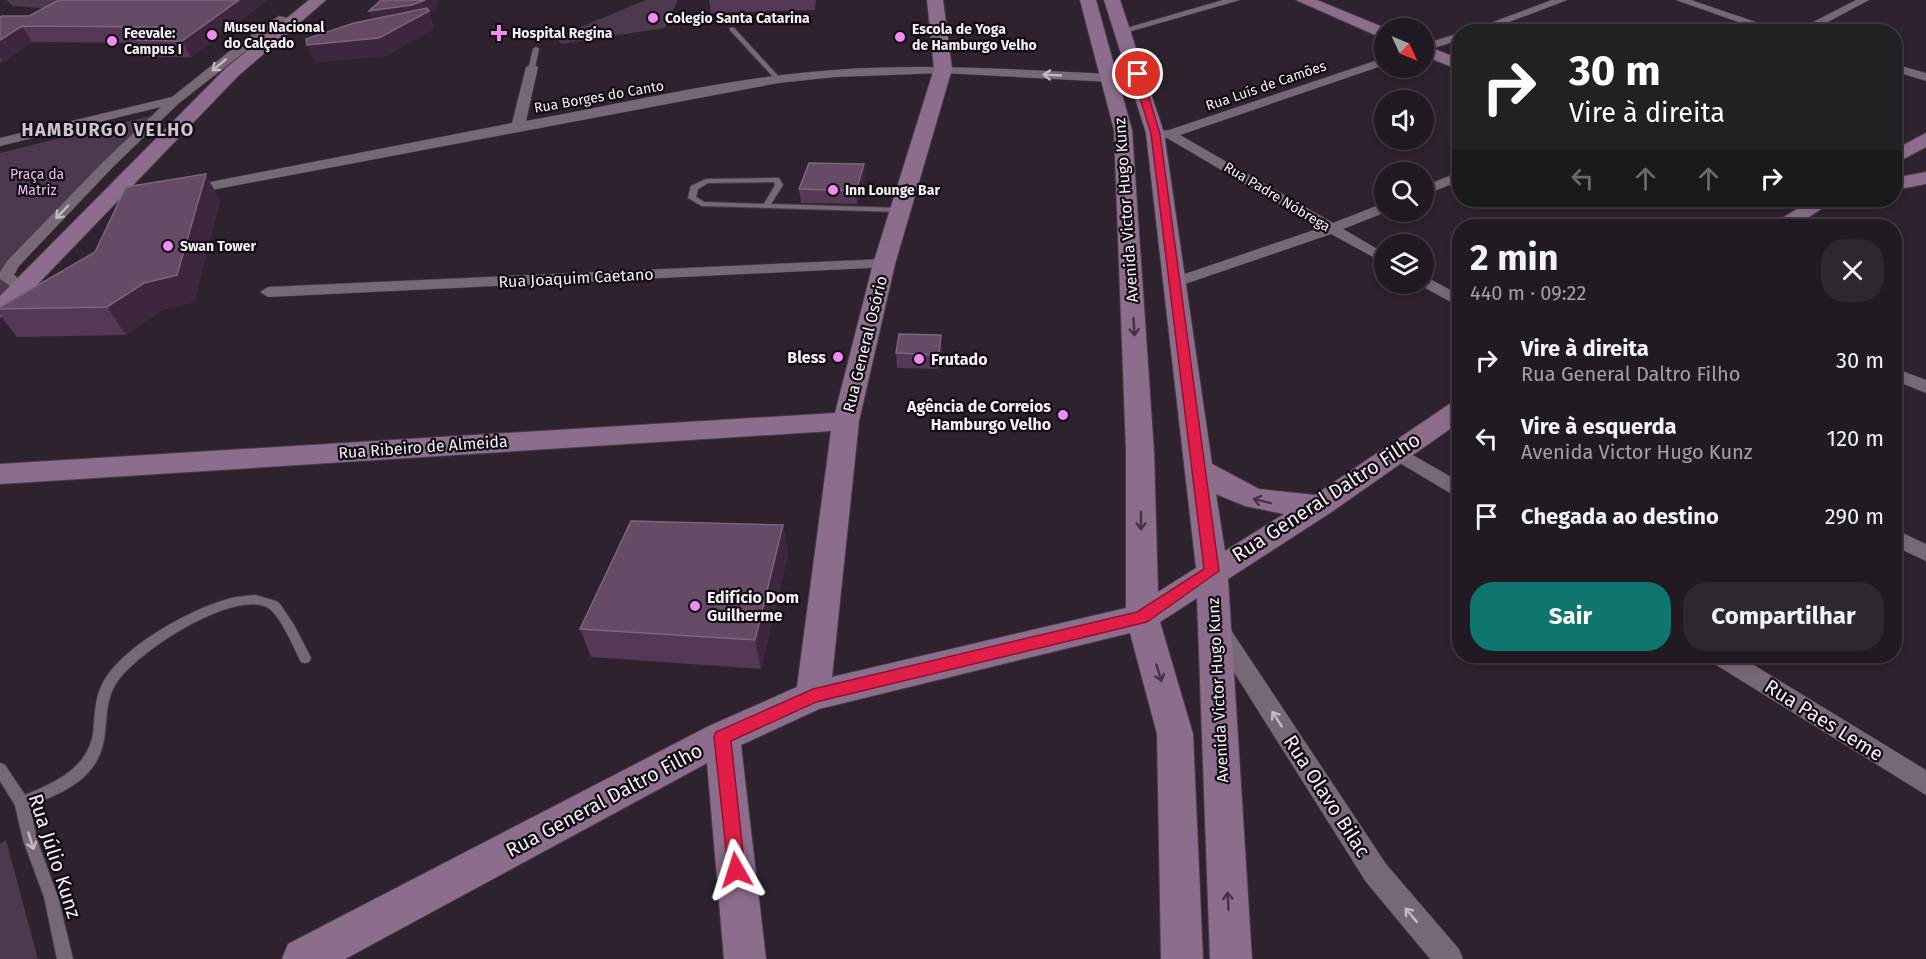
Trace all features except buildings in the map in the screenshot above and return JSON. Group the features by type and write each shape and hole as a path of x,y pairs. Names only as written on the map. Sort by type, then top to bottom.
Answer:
{"main road":[{"path":"263,44 283,18 305,0"},
{"path":"0,310 192,111 263,44 318,0"},
{"name":"Rua General Osório","path":"813,696 846,421 885,264 943,69 935,0"},
{"name":"Avenida Victor Hugo Kunz","path":"1088,0 1111,78 1123,130 1140,452 1142,617 1175,734 1182,959"},
{"name":"Avenida Victor Hugo Kunz","path":"1112,0 1121,31 1163,134 1176,282 1212,571 1231,959"},
{"path":"1304,0 1374,29"},
{"path":"1434,53 1452,61"},
{"path":"1902,153 1926,139"},
{"path":"1902,182 1926,178"},
{"path":"1793,219 1813,207"},
{"name":"Rua General Daltro Filho","path":"303,959 722,737 813,696 1142,617 1212,571 1320,506 1452,414"},
{"name":"Rua Ribeiro de Almeida","path":"0,474 846,421"},
{"path":"1199,469 1229,491 1266,503 1320,506"},
{"path":"722,737 745,959"}],"street":[{"path":"1121,31 1236,0"},
{"path":"1494,24 1562,0"},
{"path":"1681,0 1755,24"},
{"path":"1815,24 1864,0"},
{"path":"22,287 6,276 12,264 161,112 252,38 283,18"},
{"path":"1434,45 1452,39"},
{"name":"Rua Luís de Camões","path":"1163,134 1374,64"},
{"path":"518,127 532,67"},
{"name":"Rua Borges do Canto","path":"168,194 778,79 943,69 1111,78"},
{"path":"1902,70 1926,77"},
{"path":"0,142 177,100"},
{"path":"0,151 161,112"},
{"name":"Rua Padre Nóbrega","path":"1163,134 1374,253"},
{"path":"1434,187 1452,179"},
{"path":"98,208 121,204"},
{"path":"1176,282 1331,229 1374,211"},
{"name":"Rua Joaquim Caetano","path":"268,292 885,264"},
{"path":"1434,287 1452,297"},
{"path":"1902,376 1926,387"},
{"path":"1395,452 1452,487"},
{"path":"1902,540 1926,553"},
{"name":"Rua Olavo Bilac","path":"1216,625 1376,873 1449,959"},
{"name":"Rua Paes Leme","path":"1732,663 1926,784"}],"lane":[{"path":"732,29 778,79"},
{"path":"532,67 536,49"},
{"path":"766,206 779,185 776,180 706,181 694,188 692,198 702,204 766,206 901,210"},
{"path":"22,803 66,782 89,763 97,743 101,703 110,681 130,659 165,634 207,612 230,602 258,598 274,605 305,658"},
{"name":"Rua Júlio Kunz","path":"0,769 22,803 30,840 51,897 65,959"}],"green space":[{"path":"6,0 82,0 42,8 13,6"},
{"path":"646,0 678,0 665,28 561,44 556,37"},
{"name":"Praça da Matriz","path":"154,115 8,264 19,288 0,308 0,153"},
{"path":"6,840 38,959 0,959 0,843"}],"place":[{"name":"Colegio Santa Catarina","path":"653,18"},
{"name":"Hospital Regina","path":"499,33"},
{"name":"Museu Nacional do Calçado","path":"212,35"},
{"name":"Escola de Yoga de Hamburgo Velho","path":"900,37"},
{"name":"Feevale: Campus I","path":"112,41"},
{"name":"Inn Lounge Bar","path":"833,190"},
{"name":"Swan Tower","path":"168,246"},
{"name":"Bless","path":"838,357"},
{"name":"Frutado","path":"919,359"},
{"name":"Agência de Correios Hamburgo Velho","path":"1063,415"},
{"name":"Edifício Dom Guilherme","path":"695,606"}],"district":[{"name":"HAMBURGO VELHO","path":"108,130"}],"route":[{"path":"736,870 722,737 813,696 1142,617 1212,571 1155,134 1138,74"}]}
